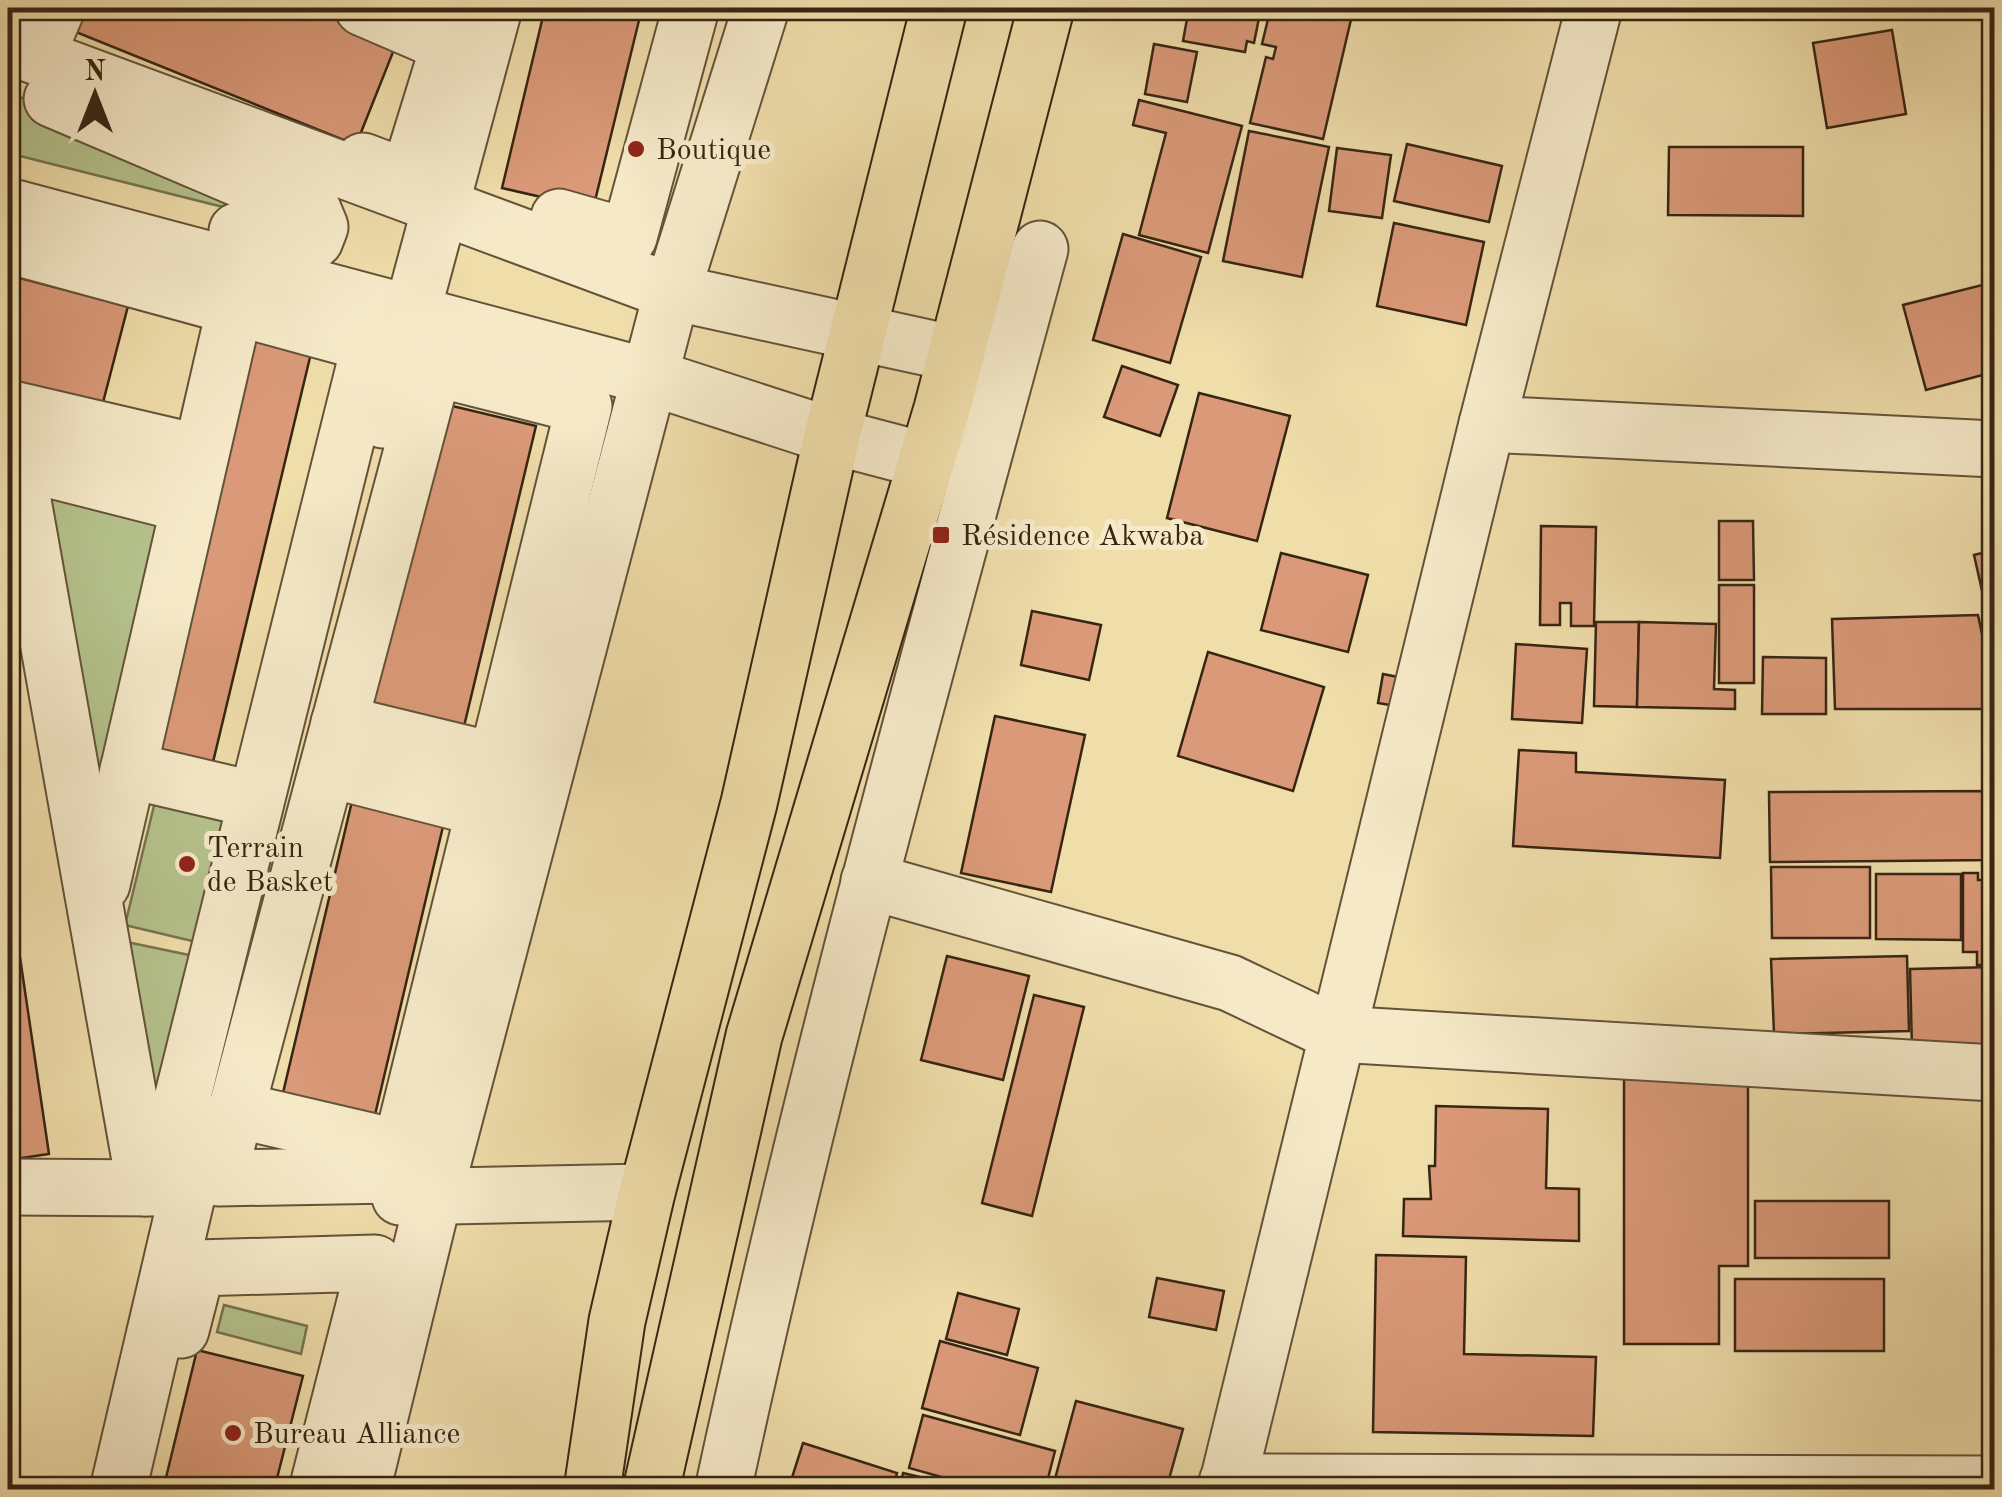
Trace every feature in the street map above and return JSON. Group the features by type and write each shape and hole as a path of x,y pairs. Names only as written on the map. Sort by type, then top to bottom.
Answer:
{"main road":[{"path":"592,1490 618,1321 648,1192 749,803 832,436 939,8"},
{"path":"651,1490 754,1036 927,460 1046,8"}],"street":[{"path":"29,28 408,178 454,26 363,8"},
{"path":"118,1490 165,1194 443,205 494,8"},
{"path":"522,8 476,194 629,237 691,8"},
{"path":"362,1490 434,1196 672,292 762,8"},
{"path":"1594,8 1487,424 1227,1486 1994,1484"},
{"path":"29,28 443,205 672,292 956,354"},
{"path":"8,80 313,210 320,227 314,240 304,248 8,172"},
{"path":"8,206 650,377 832,436 927,460"},
{"path":"8,244 370,344 160,1188 165,1194"},
{"path":"722,1490 764,1302 869,880 1040,249"},
{"path":"97,909 235,307"},
{"path":"434,368 584,406 490,785 400,1148 237,1110 434,368"},
{"path":"8,408 201,453"},
{"path":"1487,424 1994,449"},
{"path":"165,1194 97,909 12,460 189,505"},
{"path":"334,746 490,785"},
{"path":"128,770 256,800"},
{"path":"869,880 1230,983 1337,1034 1994,1074"},
{"path":"8,1187 165,1194 434,1196 648,1192"},
{"path":"8,1204 165,1194"},
{"path":"139,1490 196,1268 376,1262 317,1490"}],"green space":[{"path":"8,92 224,183 232,195 223,207 8,153"},
{"path":"36,477 182,511 105,819"},
{"name":"Terrain de Basket","path":"160,781 248,802 213,946 125,925"},
{"path":"122,941 213,960 147,1133"},
{"path":"224,1305 307,1326 301,1354 217,1332"}],"building":[{"path":"74,8 311,8 397,42 356,145 66,28"},
{"path":"545,8 642,8 593,209 502,188"},
{"path":"1189,8 1261,8 1254,43 1247,41 1245,52 1183,41"},
{"path":"1286,8 1353,11 1323,139 1250,123 1266,57 1273,59 1276,47 1262,44 1269,15 1283,19"},
{"path":"1892,30 1906,114 1827,128 1813,43"},
{"path":"1154,44 1197,52 1187,102 1145,94"},
{"path":"1139,100 1242,126 1208,253 1139,235 1166,133 1133,125"},
{"path":"1249,131 1329,147 1302,277 1223,261"},
{"path":"1407,144 1502,166 1489,222 1394,201"},
{"path":"1669,147 1803,147 1803,216 1668,215"},
{"path":"1337,148 1391,155 1382,218 1329,211"},
{"path":"1394,223 1484,242 1466,325 1377,306"},
{"path":"1123,234 1201,257 1170,363 1093,340"},
{"path":"8,275 128,306 100,414 8,390"},
{"path":"1994,282 1994,372 1926,390 1903,305"},
{"path":"238,331 312,349 208,783 133,766"},
{"path":"1122,366 1178,385 1160,436 1104,417"},
{"path":"1199,393 1290,416 1257,541 1167,518"},
{"path":"444,404 536,426 460,743 368,721"},
{"path":"1719,521 1753,521 1754,580 1719,580"},
{"path":"1541,526 1596,527 1594,626 1571,626 1571,603 1560,603 1560,625 1540,625"},
{"path":"1994,550 1994,644 1974,555"},
{"path":"1281,553 1368,575 1348,652 1261,630"},
{"path":"1719,585 1754,585 1754,683 1719,683"},
{"path":"1032,611 1101,625 1089,680 1021,665"},
{"path":"1978,615 1994,691 1986,709 1835,709 1832,619"},
{"path":"1596,622 1639,622 1637,707 1594,706"},
{"path":"1639,622 1716,624 1714,689 1735,690 1735,709 1637,707"},
{"path":"1516,644 1587,649 1582,723 1512,719"},
{"path":"1208,652 1324,687 1293,791 1178,756"},
{"path":"1763,657 1826,658 1826,714 1762,714"},
{"path":"1383,674 1408,679 1402,707 1378,703"},
{"path":"995,716 1085,735 1051,892 961,873"},
{"path":"1519,750 1576,753 1576,772 1725,780 1720,858 1513,846"},
{"path":"1994,791 1994,860 1770,862 1769,792"},
{"path":"353,797 445,818 370,1136 278,1114"},
{"path":"1771,867 1870,867 1870,938 1772,938"},
{"path":"1963,873 1978,873 1978,880 1994,880 1994,965 1977,965 1977,952 1963,952"},
{"path":"1876,874 1961,874 1961,940 1876,939"},
{"path":"8,876 49,1154 8,1160"},
{"path":"947,956 1029,976 1003,1080 921,1060"},
{"path":"1907,956 1909,1031 1774,1034 1771,959"},
{"path":"1994,967 1994,1047 1912,1048 1910,969"},
{"path":"1034,995 1084,1007 1032,1216 982,1203"},
{"path":"1624,1079 1748,1079 1748,1266 1719,1266 1719,1344 1624,1344"},
{"path":"1436,1106 1548,1109 1546,1188 1579,1189 1579,1241 1403,1236 1404,1199 1431,1199 1429,1166 1435,1166"},
{"path":"1755,1201 1889,1201 1889,1258 1755,1258"},
{"path":"1376,1255 1466,1257 1464,1354 1596,1357 1593,1436 1373,1432"},
{"path":"1157,1278 1224,1291 1216,1330 1149,1317"},
{"path":"1735,1279 1884,1279 1884,1351 1735,1351"},
{"path":"958,1293 1019,1309 1007,1355 946,1339"},
{"path":"940,1341 1038,1368 1020,1435 922,1408"},
{"name":"Bureau Alliance","path":"197,1350 303,1376 274,1490 163,1490"},
{"path":"1076,1401 1183,1429 1166,1490 1052,1490"},
{"path":"923,1415 1055,1451 1045,1490 988,1490 909,1468"},
{"path":"803,1443 897,1473 892,1490 788,1490"},
{"path":"903,1473 941,1482 939,1490 900,1490"}],"place":[{"name":"Boutique","path":"636,149"},
{"name":"Résidence Akwaba","path":"941,535"},
{"name":"Terrain de Basket","path":"187,864"},
{"name":"Bureau Alliance","path":"233,1433"}]}
